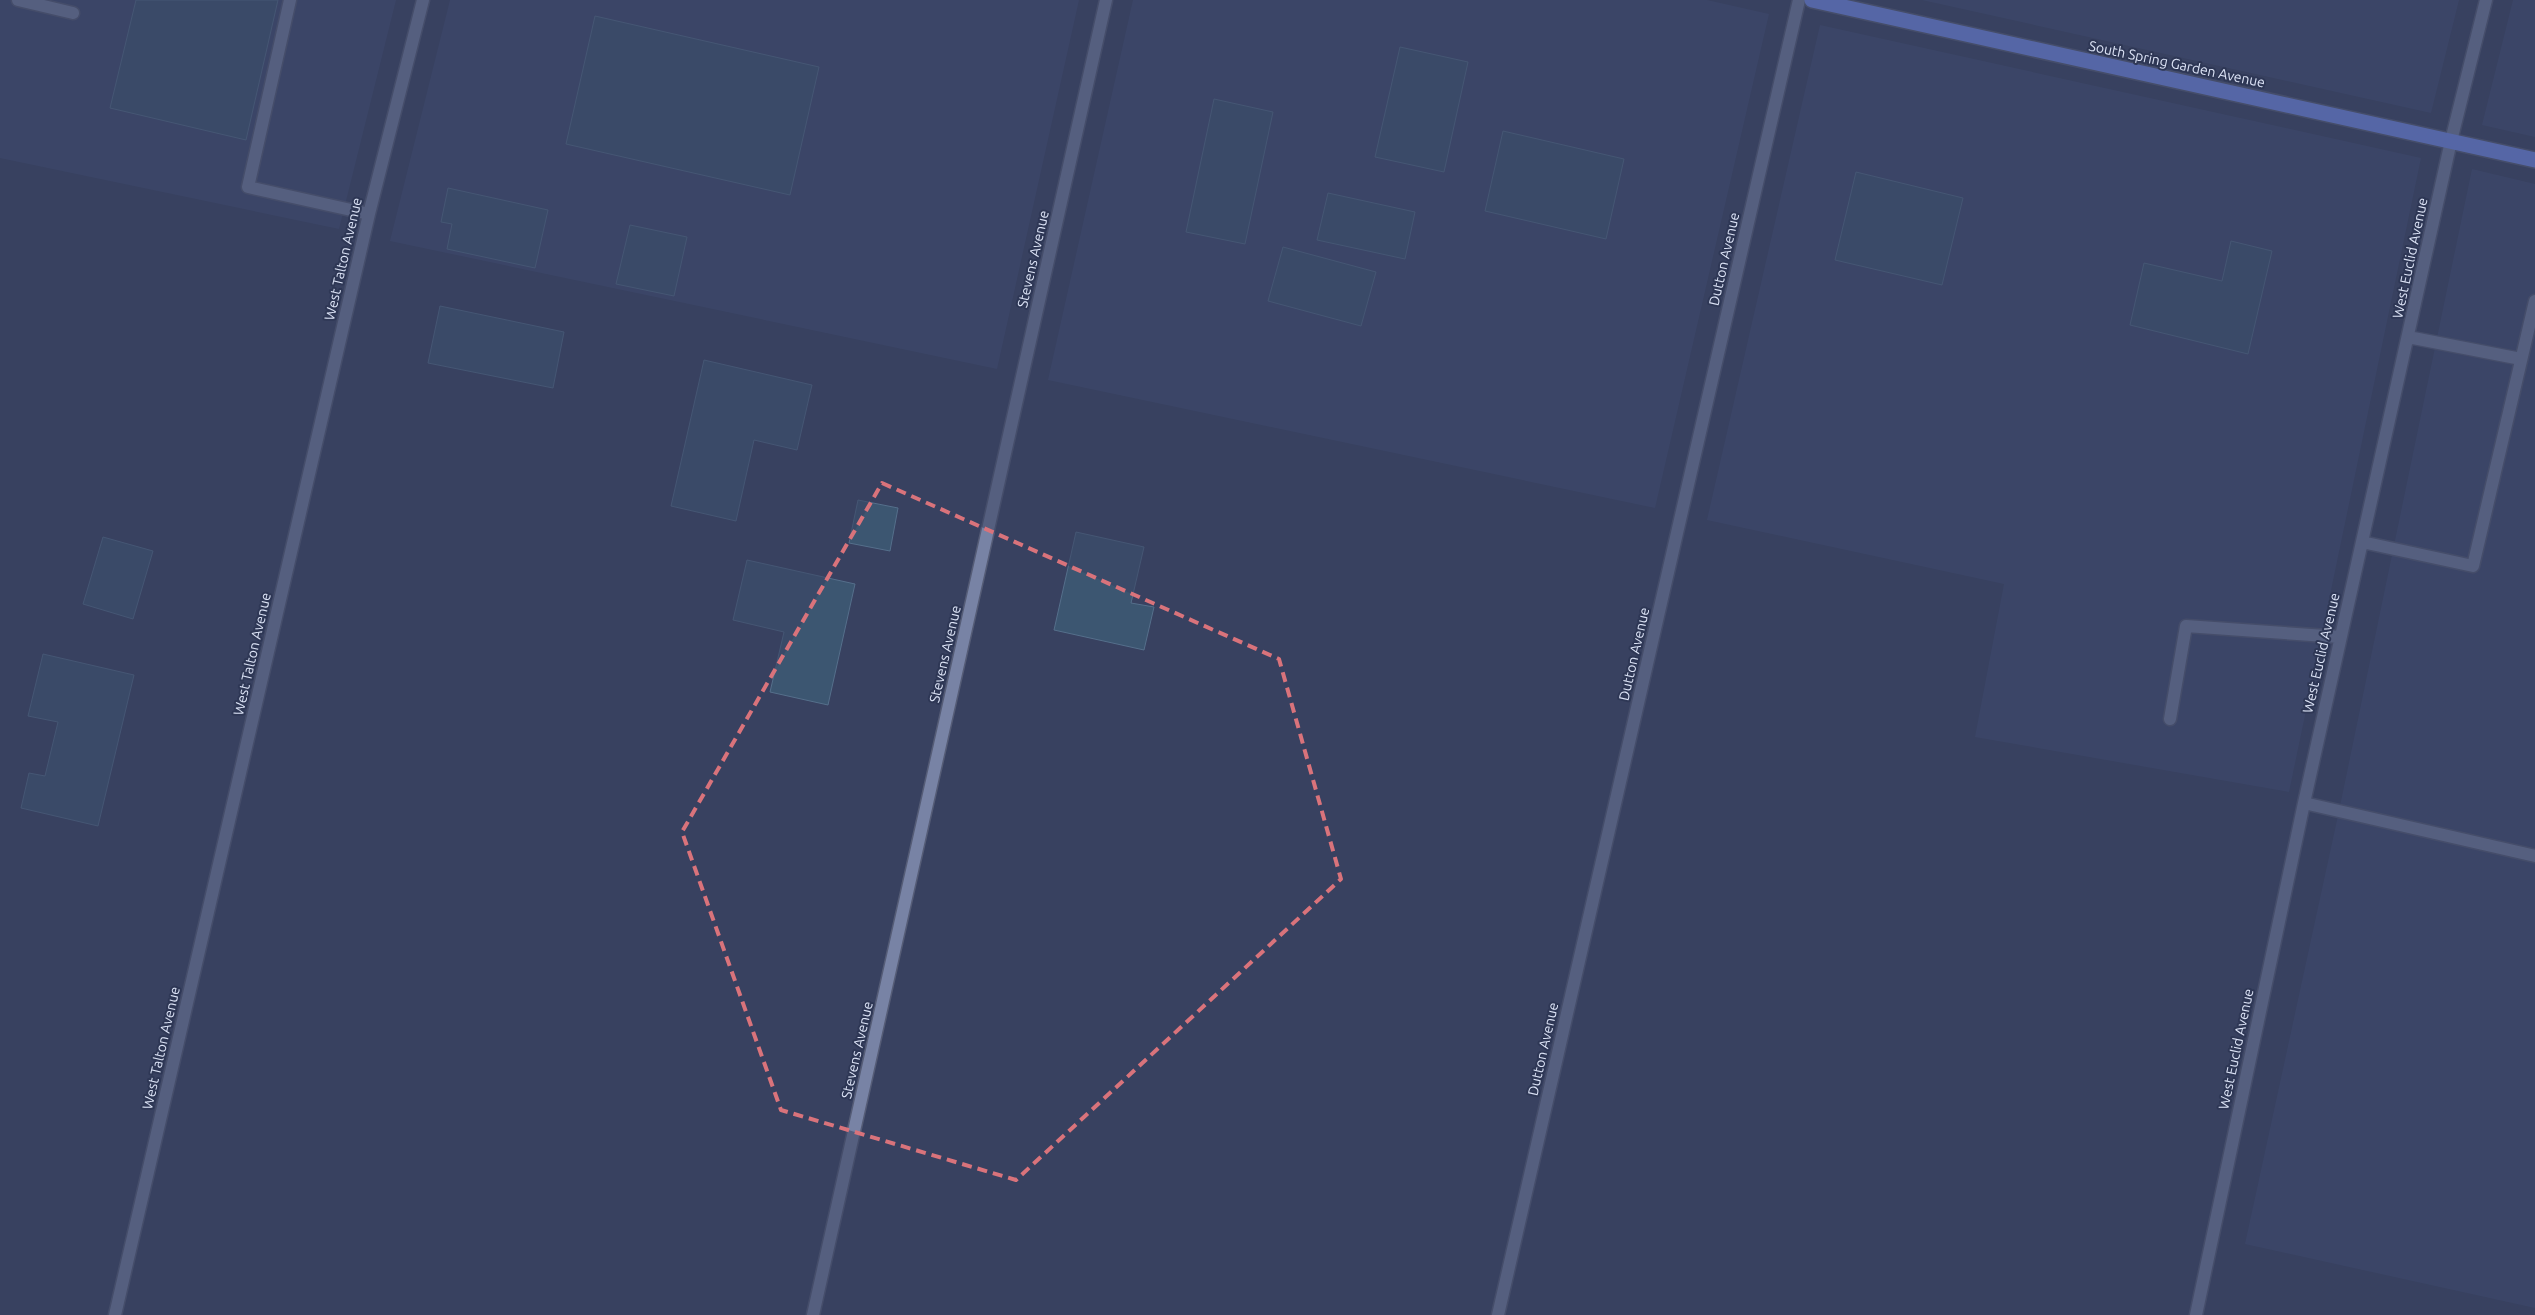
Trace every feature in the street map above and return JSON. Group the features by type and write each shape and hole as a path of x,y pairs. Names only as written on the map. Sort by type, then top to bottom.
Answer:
{"highway":[{"name":"South Spring Garden Avenue","path":"1812,0 2535,160"}],"street":[{"path":"18,0 73,12"},
{"path":"290,0 248,187 369,214"},
{"name":"West Talton Avenue","path":"115,1315 369,214 423,0"},
{"name":"Stevens Avenue","path":"814,1315 1106,0"},
{"name":"Dutton Avenue","path":"1498,1315 1799,0"},
{"name":"West Euclid Avenue","path":"2196,1315 2340,637 2451,141 2486,0"},
{"path":"2362,542 2473,566 2535,301"},
{"path":"2408,336 2521,360"},
{"path":"2170,719 2186,626 2340,637"},
{"path":"2304,803 2535,856"}],"highlighted area":[{"path":"882,483 1279,659 1341,879 1016,1180 781,1110 682,832"}],"shaded area":[{"path":"0,0 396,0 339,229 0,158"},
{"path":"450,0 1079,0 997,369 390,241"},
{"path":"1133,0 1707,0 1769,14 1655,508 1048,380"},
{"path":"1922,0 2459,0 2431,113"},
{"path":"2513,0 2535,0 2535,137 2482,125"},
{"path":"1820,25 2421,158 2289,792 1975,737 2004,584 1707,520"},
{"path":"2472,169 2535,184 2535,1308 2245,1244 2339,811"}],"building":[{"path":"136,0 278,0 246,140 110,108"},
{"path":"595,16 819,67 790,195 566,144"},
{"path":"1400,47 1468,62 1444,172 1375,157"},
{"path":"1214,99 1273,112 1245,244 1186,232"},
{"path":"1503,131 1624,159 1606,239 1485,211"},
{"path":"1856,172 1963,198 1942,285 1835,260"},
{"path":"448,188 548,210 535,268 447,249 452,224 441,222"},
{"path":"1328,193 1415,212 1405,259 1317,240"},
{"path":"630,225 687,237 674,296 616,284"},
{"path":"2231,241 2272,251 2248,354 2130,325 2144,263 2222,281"},
{"path":"1283,247 1376,272 1361,326 1268,301"},
{"path":"440,306 564,332 553,388 428,363"},
{"path":"704,360 812,385 797,450 754,440 736,521 671,506"},
{"path":"858,500 898,508 890,551 849,543"},
{"path":"1076,532 1144,547 1131,603 1154,607 1144,650 1054,630"},
{"path":"103,537 153,551 133,619 83,604"},
{"path":"747,560 855,584 828,705 770,692 784,632 733,620"},
{"path":"43,654 134,675 98,826 21,808 29,773 45,776 58,722 28,716"}]}
